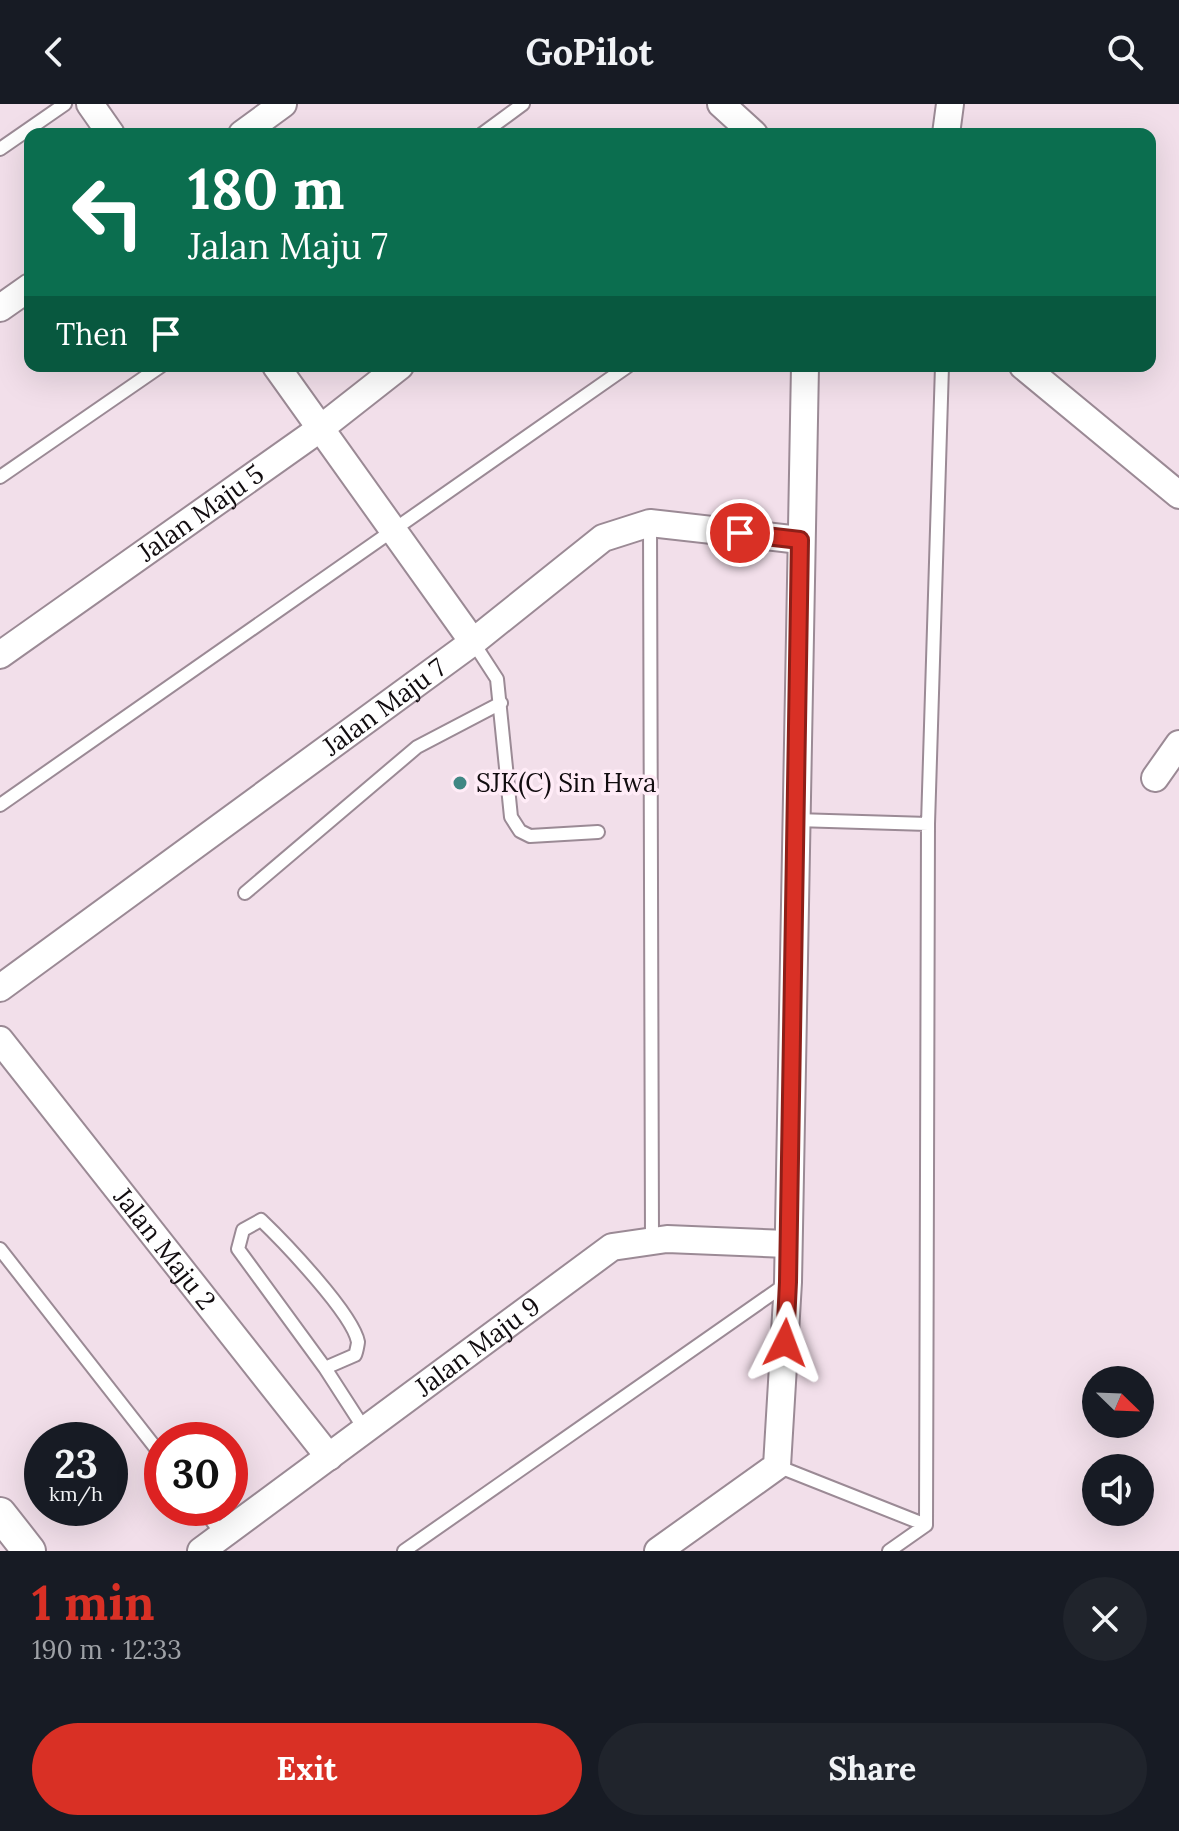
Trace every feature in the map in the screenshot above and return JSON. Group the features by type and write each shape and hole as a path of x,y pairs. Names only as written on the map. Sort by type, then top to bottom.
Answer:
{"street":[{"path":"90,104 107,128"},
{"path":"250,128 283,104"},
{"path":"721,104 747,128"},
{"path":"947,128 949,105"},
{"path":"0,308 24,291"},
{"path":"280,372 473,642"},
{"name":"Jalan Maju 5","path":"0,655 321,428 392,372"},
{"path":"658,1551 777,1466 788,1282 805,372"},
{"path":"1030,372 1179,495"},
{"name":"Jalan Maju 7","path":"0,988 473,642 603,538 650,523 800,540"},
{"path":"1155,778 1179,744"},
{"name":"Jalan Maju 2","path":"0,1040 329,1457"},
{"name":"Jalan Maju 9","path":"201,1551 612,1247 667,1239 787,1244"}],"lane":[{"path":"30,128 65,104"},
{"path":"490,128 523,104"},
{"path":"0,149 24,132"},
{"path":"0,477 152,372"},
{"path":"0,805 619,372"},
{"path":"926,1525 928,824 942,372"},
{"path":"650,523 652,1241"},
{"path":"473,642 497,679 511,817 520,831 530,836 598,832"},
{"path":"245,893 417,747 501,703"},
{"path":"796,820 928,824"},
{"path":"325,1368 355,1355 358,1343 345,1316 292,1251 261,1220 243,1230 238,1249 325,1368 365,1430"},
{"path":"0,1249 144,1433"},
{"path":"404,1551 788,1282"},
{"path":"777,1466 926,1525"},
{"path":"889,1551 926,1525"},
{"path":"216,1526 223,1535"}],"place":[{"name":"SJK(C) Sin Hwa","path":"460,783"}],"route":[{"path":"740,533 800,540 785,1343"}]}
